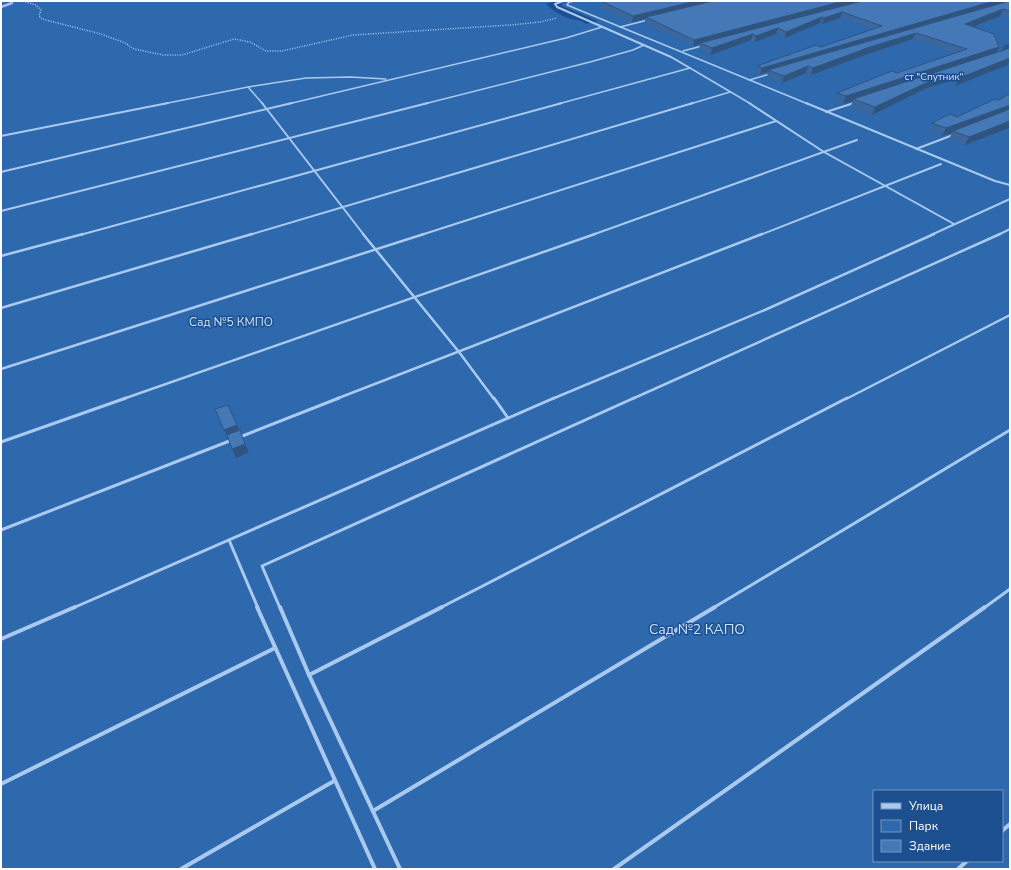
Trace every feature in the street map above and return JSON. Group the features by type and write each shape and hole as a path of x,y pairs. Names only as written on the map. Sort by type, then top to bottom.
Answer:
{"street":[{"path":"563,1 555,4 557,7 671,57 690,68"}],"lane":[{"path":"576,1 569,2 567,5 620,26 638,35 682,51 748,80 916,149 995,181 1010,185"},
{"path":"620,26 651,19"},
{"path":"1,172 566,38 602,27"},
{"path":"1,211 590,62 633,50 644,45"},
{"path":"682,51 705,45"},
{"path":"1,256 690,68 766,113 824,152 954,224"},
{"path":"748,80 771,73"},
{"path":"1,136 248,87 306,78 350,77 390,79"},
{"path":"248,87 267,109 375,250 459,352 508,418"},
{"path":"1,308 730,92"},
{"path":"826,112 855,103"},
{"path":"1,368 776,121"},
{"path":"916,149 953,135"},
{"path":"1,442 415,298 857,140"},
{"path":"1,530 941,164"},
{"path":"1,639 508,418 767,309 1010,199"},
{"path":"400,869 309,675 262,566 1010,229"},
{"path":"309,675 1010,315"},
{"path":"373,810 1010,430"},
{"path":"229,540 274,648 375,869"},
{"path":"614,869 1010,588"},
{"path":"1,784 274,648"},
{"path":"181,869 334,781"},
{"path":"958,869 966,862"}],"path":[{"path":"23,1 39,7 41,10 39,16 42,19 101,34 125,43 134,49 163,55 182,55 234,40 250,42 266,52 282,51 353,35 510,25 540,22 574,15"}],"green space":[{"path":"1,1 557,1 546,4 553,10 568,18 580,20 586,24 598,21 562,6 562,3 570,1 1010,1 1010,869 1,869"}],"building":[{"path":"696,1 633,16 603,2"},
{"path":"713,1 844,1 694,40 646,17"},
{"path":"862,1 994,1 762,68 757,66 816,45 821,47 882,26 842,12 824,18 822,17 786,32 778,28 756,36 753,34 712,48 700,43"},
{"path":"1010,1 1010,11 1003,9 965,24 994,34 999,47 846,96 837,93 892,71 897,73 967,49 916,33 870,47 813,68 808,66 784,76 768,70"},
{"path":"1010,48 1010,58 959,78 950,75 930,81 875,107 853,99"},
{"path":"1009,94 1010,105 946,128 932,123 950,114 957,117 995,99 999,100"},
{"path":"1010,109 1010,121 969,137 953,131"},
{"path":"228,405 237,425 224,430 215,409"},
{"path":"240,430 245,444 232,449 227,435"}],"waterway":[{"path":"1,7 12,3"}],"park label":[{"name":"ст \"Спутник\"","path":"934,76"},
{"name":"Сад №5 КМПО","path":"231,322"},
{"name":"Сад №2 КАПО","path":"697,629"}]}
